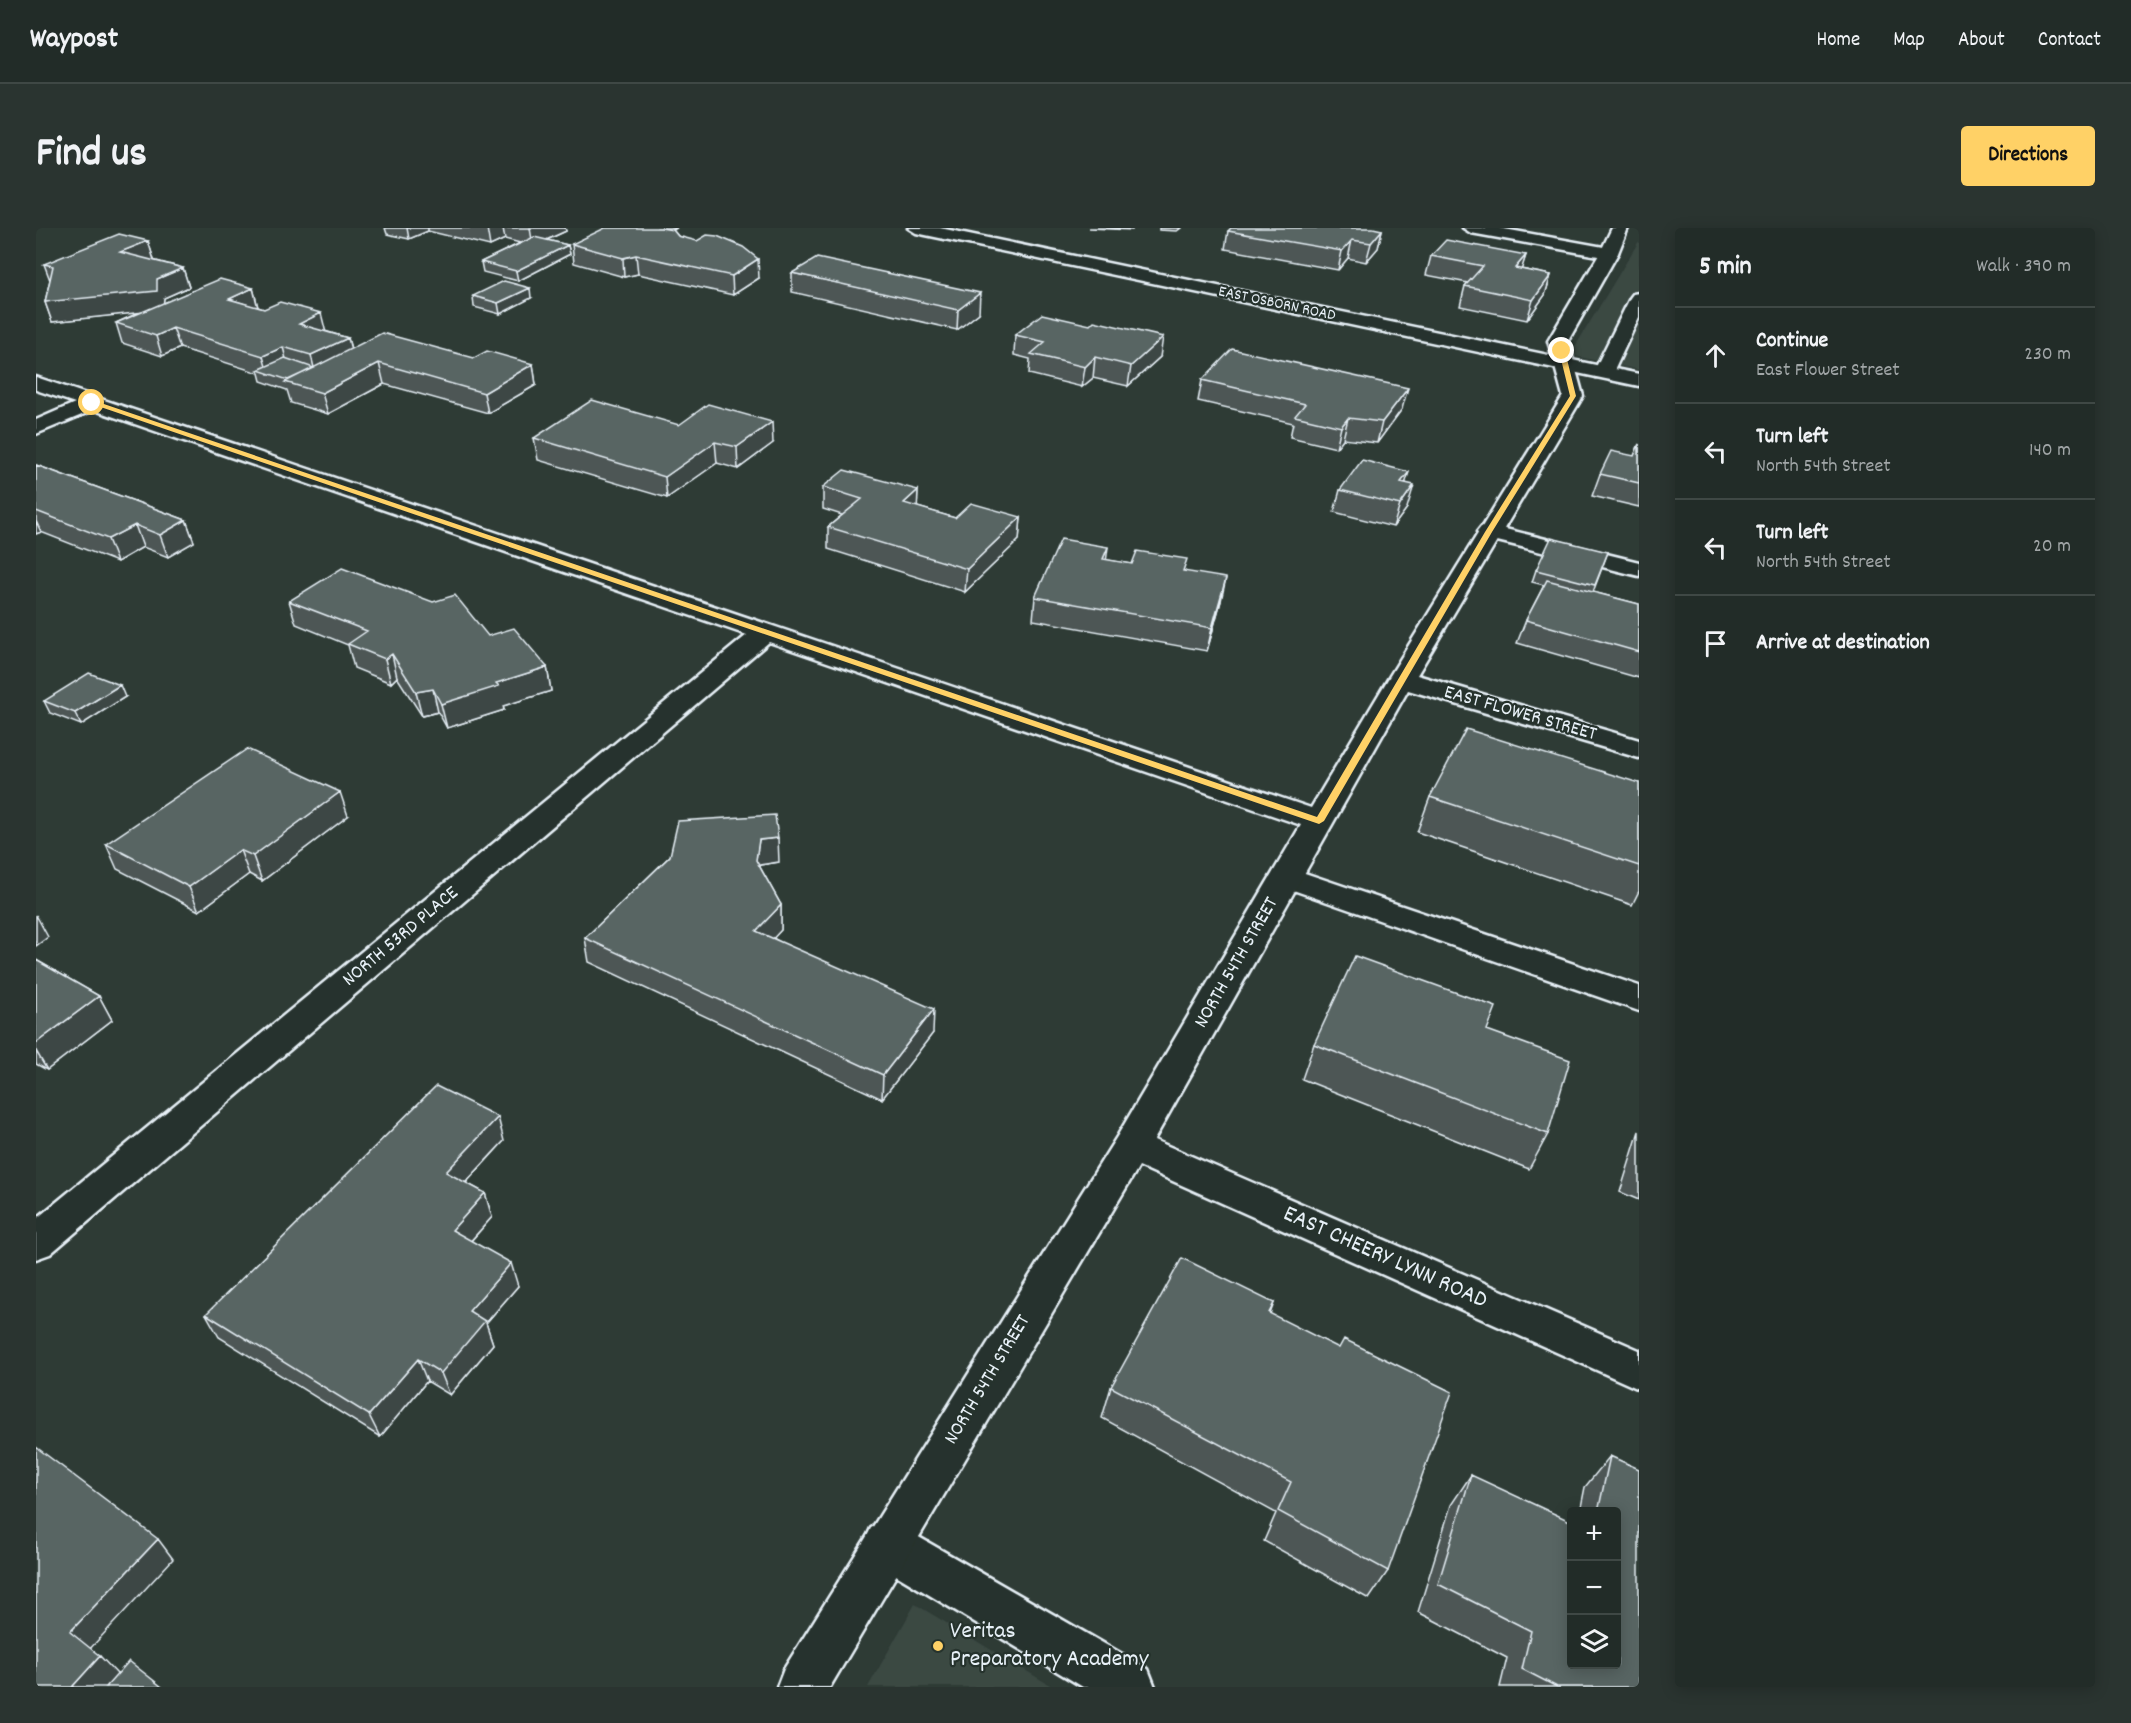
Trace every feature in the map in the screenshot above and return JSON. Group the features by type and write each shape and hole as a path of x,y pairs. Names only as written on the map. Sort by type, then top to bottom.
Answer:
{"street":[{"name":"EAST OSBORN ROAD","path":"916,228 1639,380"},
{"path":"1471,228 1615,241"},
{"name":"NORTH 54TH STREET","path":"802,1687 1131,1146 1401,680 1573,396 1558,341 1615,241"},
{"path":"1603,373 1639,298"},
{"path":"36,383 1319,821"},
{"path":"36,428 92,403"},
{"path":"1489,532 1639,569"},
{"name":"NORTH 53RD PLACE","path":"36,1242 766,632"},
{"name":"EAST FLOWER STREET","path":"1401,680 1639,749"},
{"path":"1287,877 1639,999"},
{"name":"EAST CHEERY LYNN ROAD","path":"1131,1146 1639,1370"},
{"path":"887,1544 1130,1687"}],"shaded area":[{"path":"1639,241 1639,370 1570,355"},
{"name":"Veritas Preparatory Academy","path":"915,1604 1053,1687 868,1687"}],"building":[{"path":"605,228 661,228 673,230 678,236 697,241 707,235 717,236 743,247 758,259 732,276 636,255 623,258 572,244"},
{"path":"1231,228 1373,228 1382,230 1371,243 1352,240 1342,251 1228,231"},
{"path":"119,234 148,241 120,252 183,268 157,279 157,291 45,302 53,266 44,264"},
{"path":"534,237 568,245 516,271 481,262"},
{"path":"1446,240 1526,255 1515,268 1551,275 1533,300 1465,286 1483,266 1431,256"},
{"path":"817,258 980,293 958,310 792,273"},
{"path":"220,279 253,288 229,299 264,309 280,302 321,313 299,324 348,338 311,355 283,347 263,356 173,328 156,336 116,323"},
{"path":"504,281 530,288 498,303 473,296"},
{"path":"1042,314 1090,325 1094,321 1163,337 1131,366 1095,357 1085,367 1031,354 1045,342 1015,335"},
{"path":"382,333 474,358 487,351 533,364 484,393 379,363 322,393 285,382"},
{"path":"1232,349 1408,388 1382,422 1348,418 1341,427 1295,416 1305,404 1202,380"},
{"path":"285,358 314,368 288,380 258,370"},
{"path":"592,400 679,425 708,404 772,422 737,447 715,442 665,477 534,438"},
{"path":"1639,444 1639,483 1600,474 1611,451 1634,456"},
{"path":"1362,460 1409,472 1401,482 1414,485 1400,505 1340,490"},
{"path":"36,465 186,520 160,535 135,525 108,539 36,511"},
{"path":"844,470 918,490 904,503 955,518 971,503 1021,517 967,569 828,527 862,499 823,487"},
{"path":"1551,538 1608,552 1595,585 1536,570"},
{"path":"1061,539 1108,547 1103,559 1132,564 1137,551 1187,559 1183,571 1226,578 1212,628 1035,597"},
{"path":"342,568 433,602 455,595 488,636 514,628 547,667 496,683 499,686 441,704 433,689 416,692 392,654 385,659 348,644 367,631 289,601"},
{"path":"1547,580 1639,604 1639,652 1526,620"},
{"path":"89,673 120,685 75,713 44,701"},
{"path":"1466,729 1639,783 1639,866 1430,797"},
{"path":"247,749 340,792 253,856 240,850 189,887 106,844"},
{"path":"775,815 778,838 759,840 756,860 781,905 756,931 934,1009 883,1075 585,938 670,856 678,821"},
{"path":"1355,956 1496,1007 1487,1030 1570,1060 1548,1134 1314,1044"},
{"path":"36,960 99,996 36,1043"},
{"path":"436,1086 498,1117 446,1172 485,1193 452,1230 511,1263 469,1311 485,1321 441,1373 418,1359 369,1415 206,1314"},
{"path":"1182,1258 1274,1303 1269,1313 1339,1348 1344,1339 1452,1392 1388,1571 1278,1511 1291,1482 1111,1387"},
{"path":"36,1447 158,1539 70,1632 100,1656 72,1687 36,1687"},
{"path":"1610,1456 1639,1469 1639,1687 1557,1687 1522,1669 1531,1631 1438,1584 1471,1475 1567,1520 1567,1669 1621,1669 1621,1507 1599,1507"},
{"path":"129,1661 162,1687 106,1687"}],"place":[{"name":"Veritas Preparatory Academy","path":"938,1646"}],"route":[{"path":"92,403 1319,821 1489,532 1573,396 1562,351"}]}
